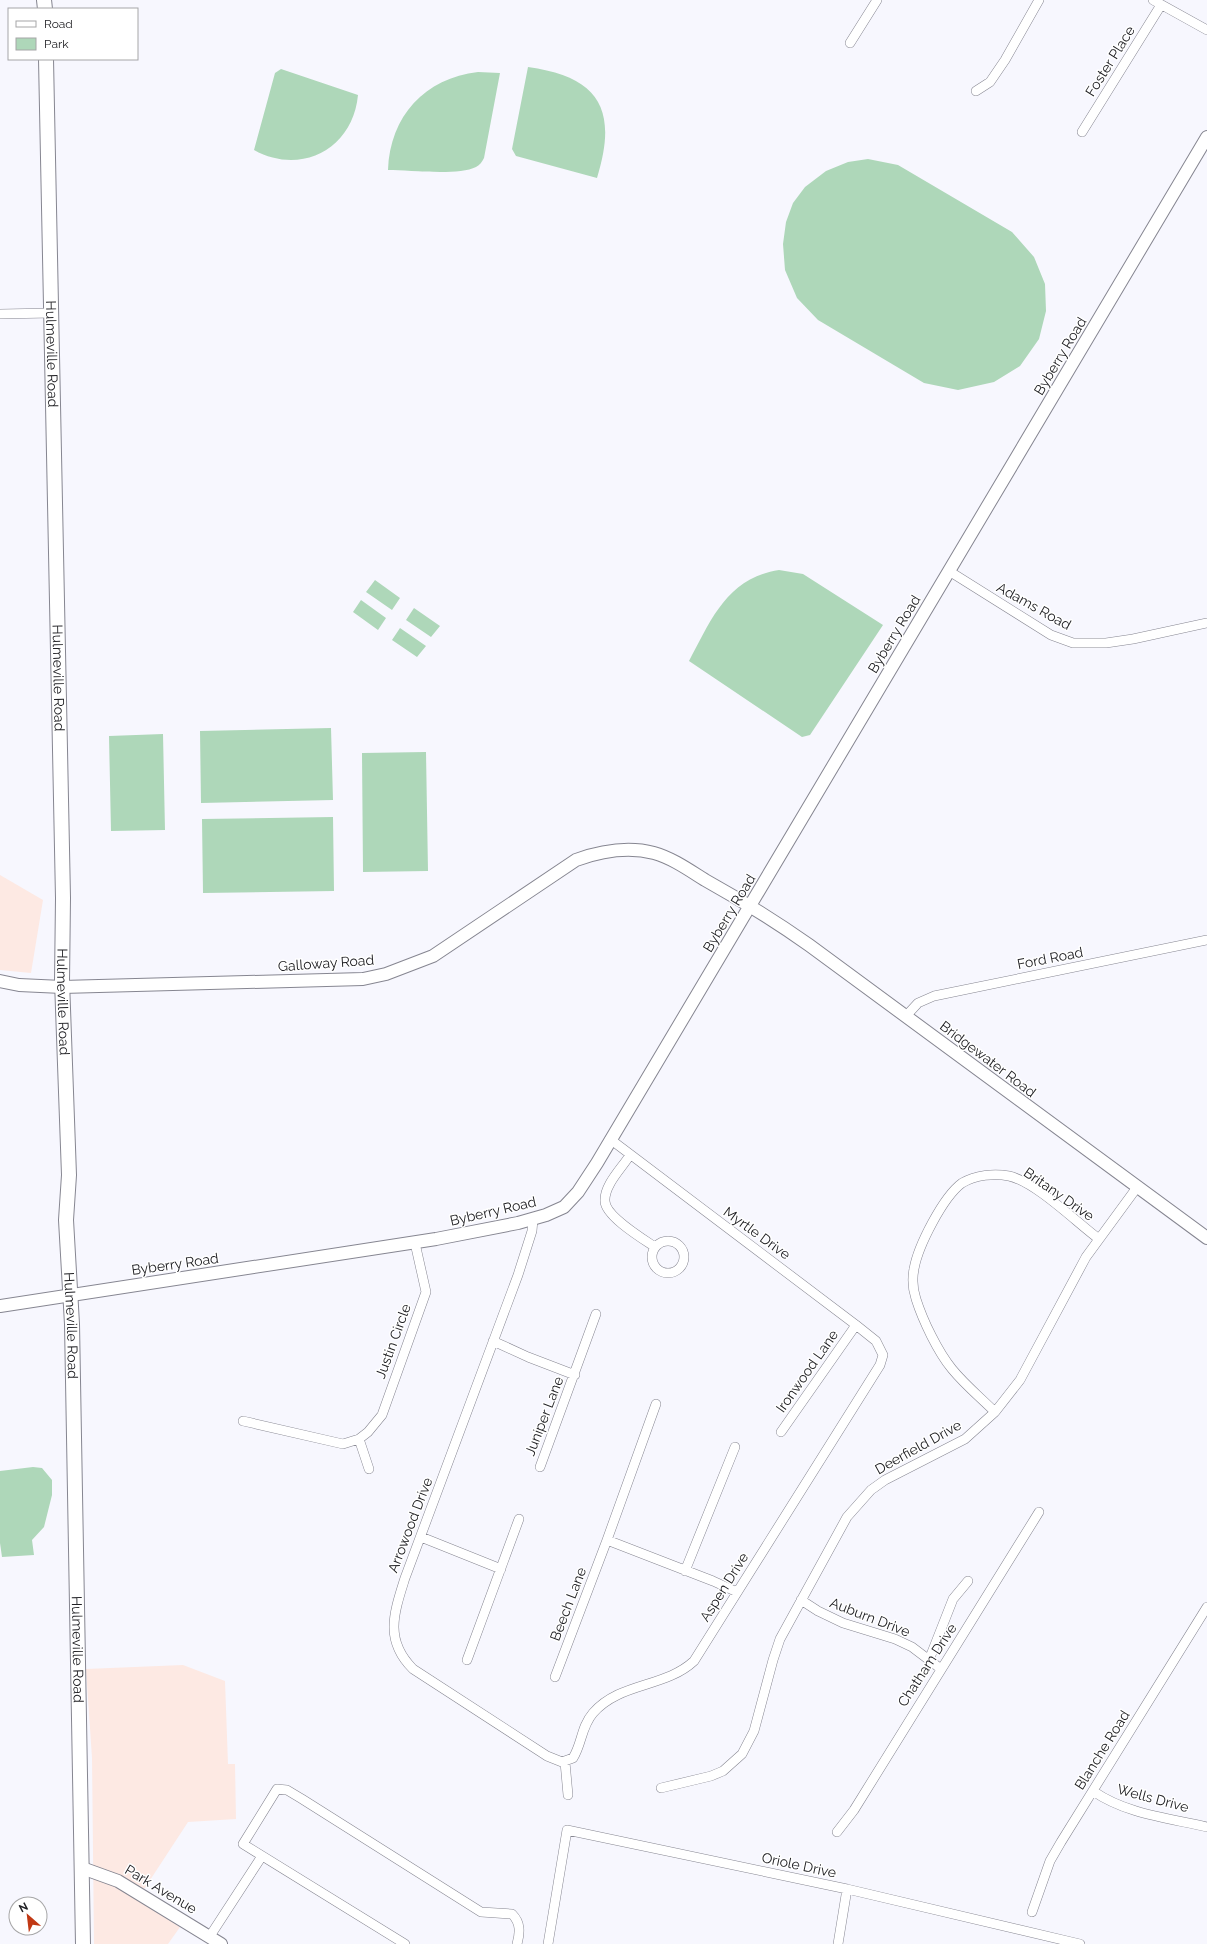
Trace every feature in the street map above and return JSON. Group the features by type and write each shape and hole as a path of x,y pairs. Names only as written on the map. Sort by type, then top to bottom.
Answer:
{"main road":[{"name":"Hulmeville Road","path":"46,60 63,898 62,986 69,1170 66,1220 72,1331 83,1944"}],"street":[{"path":"850,43 877,0"},
{"path":"976,91 990,82 1005,60 1039,0"},
{"path":"1153,0 1207,30"},
{"name":"Foster Place","path":"1082,132 1161,5"},
{"name":"Byberry Road","path":"0,1306 415,1243 533,1220 560,1209 572,1200 949,572 1207,137"},
{"path":"0,314 51,313"},
{"name":"Adams Road","path":"949,572 1048,633 1073,643 1100,644 1133,640 1207,623"},
{"name":"Galloway Road","path":"0,981 19,985 62,986 335,980 363,978 386,974 433,956 576,860 595,853 613,850 635,850 654,853 682,866 750,905"},
{"name":"Bridgewater Road","path":"750,905 809,944 1207,1238"},
{"name":"Ford Road","path":"906,1016 918,1003 934,996 1207,940"},
{"name":"Myrtle Drive","path":"610,1139 628,1158 856,1325 876,1341 882,1352"},
{"path":"628,1158 609,1187 605,1202 606,1207 614,1217 655,1247"},
{"name":"Britany Drive","path":"996,1412 951,1368 925,1322 916,1299 913,1287 914,1268 938,1212 954,1190 971,1179 989,1175 1009,1176 1027,1184 1098,1239"},
{"name":"Deerfield Drive","path":"661,1788 712,1776 728,1767 742,1754 754,1731 780,1639 835,1535 847,1517 867,1494 900,1471 965,1439 996,1412 1020,1380 1086,1257 1138,1186"},
{"name":"Arrowood Drive","path":"533,1220 532,1231 518,1275 405,1578 394,1618 394,1638 405,1662 435,1685 547,1756 556,1761 565,1762"},
{"name":"Justin Circle","path":"359,1439 368,1432 382,1415 426,1292 415,1243"},
{"name":"Juniper Lane","path":"540,1467 575,1375 596,1314"},
{"name":"Ironwood Lane","path":"781,1432 856,1325"},
{"name":"Juniper Lane","path":"494,1341 528,1357 575,1375"},
{"name":"Aspen Drive","path":"565,1762 573,1758 588,1719 602,1704 621,1692 679,1674 694,1661 880,1365 883,1359 882,1352"},
{"name":"Beech Lane","path":"555,1677 607,1540 656,1404"},
{"path":"243,1421 343,1444 359,1439 369,1469"},
{"path":"685,1571 735,1446"},
{"name":"Chatham Drive","path":"837,1832 854,1810 941,1669 979,1612 1039,1512"},
{"path":"467,1660 519,1519"},
{"path":"421,1538 501,1569"},
{"path":"607,1540 713,1581 736,1592"},
{"path":"929,1660 953,1599 968,1581"},
{"name":"Auburn Drive","path":"801,1600 818,1611 843,1623 895,1639 912,1647 941,1669"},
{"name":"Blanche Road","path":"1032,1912 1050,1861 1207,1607"},
{"path":"565,1762 568,1794"},
{"path":"405,1944 243,1844 277,1789 287,1790 481,1912 512,1914 517,1920 520,1932 517,1944"},
{"name":"Wells Drive","path":"1094,1791 1107,1800 1131,1810 1207,1827"},
{"name":"Oriole Drive","path":"548,1944 568,1830 846,1889 1080,1944"},
{"path":"210,1936 262,1856"},
{"name":"Park Avenue","path":"82,1868 118,1881 221,1944"},
{"path":"838,1944 846,1889"},
{"path":"1038,1944 1041,1934"}],"shaded area":[{"path":"0,875 43,900 31,973 0,970"},
{"path":"183,1665 225,1681 228,1764 235,1764 236,1819 188,1822 137,1900 180,1927 168,1944 94,1944 92,1758 86,1669"}],"green space":[{"path":"528,67 552,72 572,79 587,89 597,101 603,116 605,133 603,154 597,178 516,156 512,149"},
{"path":"281,69 358,95 354,114 346,130 335,143 322,152 306,158 289,160 272,157 254,150 275,73"},
{"path":"478,72 500,73 482,162 476,167 468,170 458,171 433,172 388,170 390,151 395,133 403,117 414,103 427,91 442,82 459,76"},
{"path":"868,159 898,165 1012,232 1034,257 1045,284 1046,311 1039,339 1020,366 994,382 958,390 924,383 818,320 797,298 785,270 783,244 786,222 793,203 805,187 826,171 848,162"},
{"path":"779,570 803,574 883,625 810,735 802,737 689,661 713,616 733,591 746,582 761,575"},
{"path":"375,580 400,598 392,610 366,592"},
{"path":"361,600 386,618 378,630 353,612"},
{"path":"414,608 440,626 431,637 406,620"},
{"path":"400,628 426,646 417,657 392,640"},
{"path":"331,728 333,800 201,803 200,731"},
{"path":"163,734 165,830 111,831 109,736"},
{"path":"426,752 428,871 363,872 362,753"},
{"path":"333,817 334,891 203,893 202,819"},
{"path":"33,1467 42,1468 52,1480 52,1495 44,1527 32,1540 34,1555 2,1557 0,1543 0,1471"}]}
